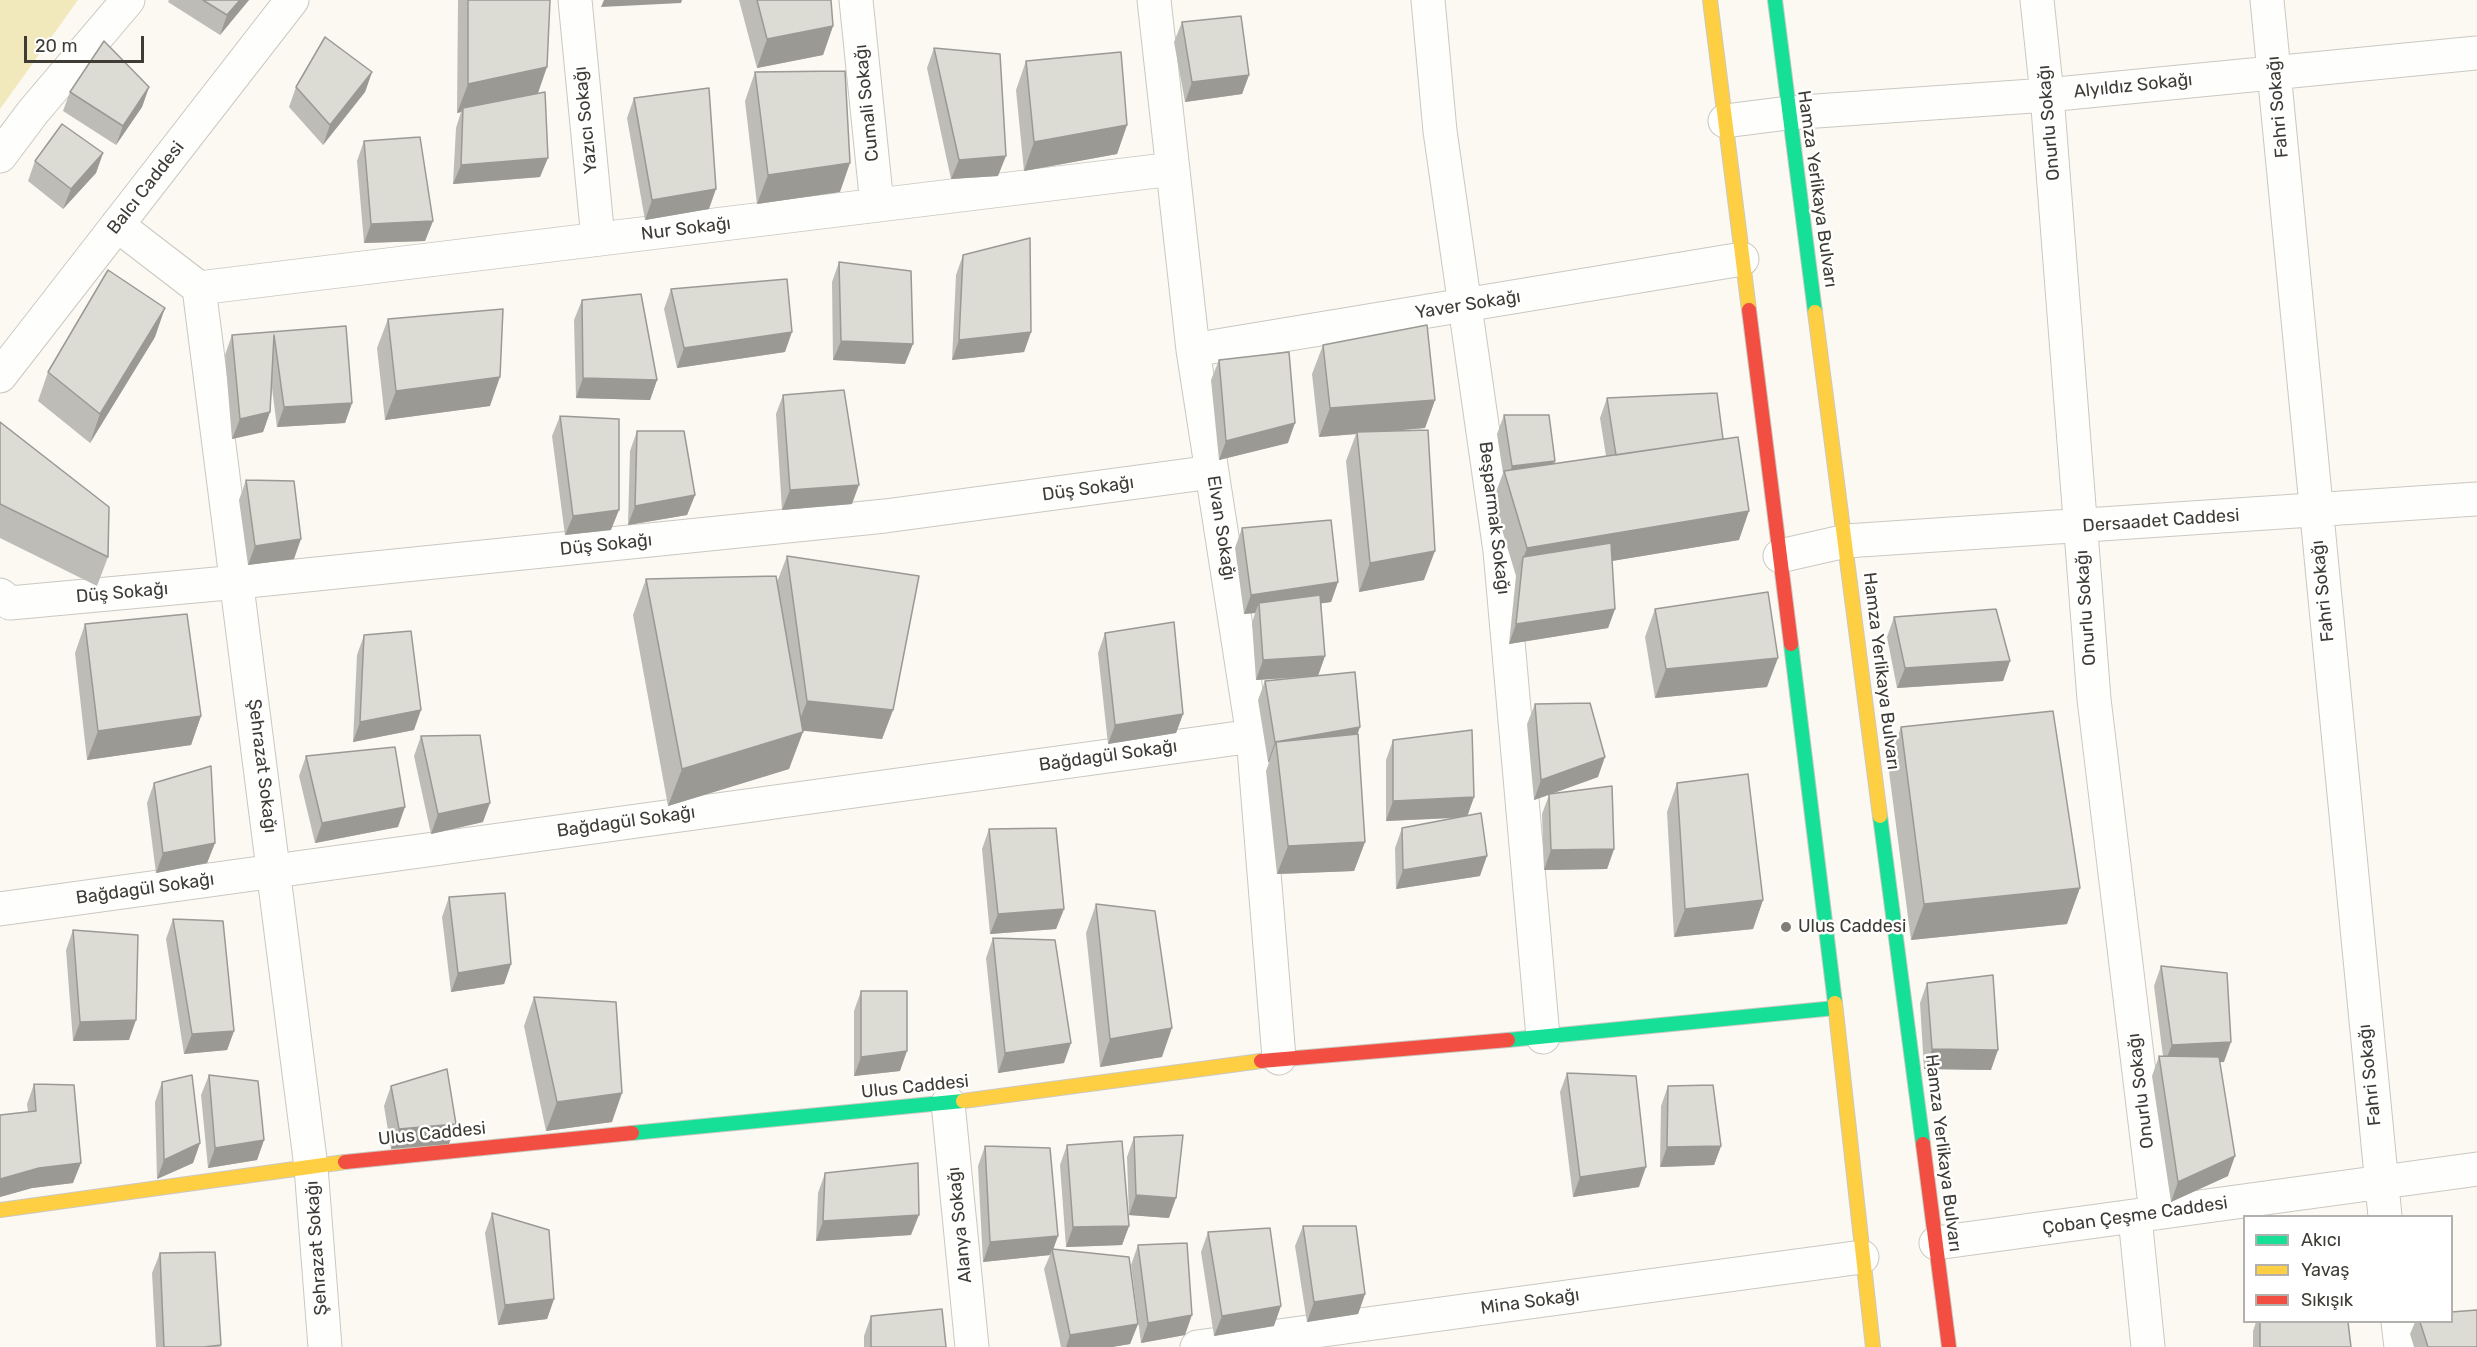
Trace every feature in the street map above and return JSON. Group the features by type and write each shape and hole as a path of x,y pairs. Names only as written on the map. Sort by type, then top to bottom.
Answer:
{"main road":[{"path":"1710,0 1835,1008 1873,1347"},
{"name":"Hamza Yerlikaya Bulvarı","path":"1775,0 1949,1347"},
{"name":"Ulus Caddesi","path":"0,1210 390,1156 948,1103 1279,1058 1543,1037 1835,1008"}],"street":[{"path":"0,156 33,112 128,0"},
{"name":"Balcı Caddesi","path":"5,358 117,225 292,0"},
{"name":"Yazıcı Sokağı","path":"575,0 598,239"},
{"name":"Cumali Sokağı","path":"856,0 877,205"},
{"name":"Elvan Sokağı","path":"1154,0 1193,350 1253,736 1279,1058"},
{"name":"Beşparmak Sokağı","path":"1428,0 1440,131 1500,551 1543,1037"},
{"name":"Onurlu Sokağı","path":"2037,0 2047,95 2094,699 2146,1215 2148,1347"},
{"name":"Fahri Sokağı","path":"2267,0 2385,1215"},
{"name":"Alyıldız Sokağı","path":"1725,121 1788,113 2047,95 2477,53"},
{"name":"Nur Sokağı","path":"199,288 1173,169"},
{"path":"117,225 199,288"},
{"name":"Yaver Sokağı","path":"1193,350 1742,259"},
{"name":"Şehrazat Sokağı","path":"199,288 276,871 311,1167 325,1347"},
{"name":"Düş Sokağı","path":"0,595 10,603 238,582 885,516 1212,472"},
{"name":"Dersaadet Caddesi","path":"1780,556 1846,541 2477,499"},
{"name":"Bağdagül Sokağı","path":"0,909 1253,736"},
{"name":"Alanya Sokağı","path":"948,1103 972,1347"},
{"name":"Çoban Çeşme Caddesi","path":"1936,1243 2477,1169"},
{"name":"Mina Sokağı","path":"1197,1347 1862,1257"},
{"path":"2398,1323 2401,1347"}],"shaded area":[{"path":"0,0 78,0 0,109"}],"building":[{"path":"203,0 240,0 227,15"},
{"path":"468,0 550,0 547,67 468,84"},
{"path":"757,0 831,0 833,26 767,39"},
{"path":"1241,16 1249,75 1192,82 1182,22"},
{"path":"325,37 372,72 330,125 296,87"},
{"path":"104,41 149,87 123,126 70,92"},
{"path":"934,48 1000,54 1006,156 959,160"},
{"path":"1121,52 1127,125 1034,142 1026,61"},
{"path":"845,71 850,163 768,175 755,72"},
{"path":"709,88 716,189 652,200 634,98"},
{"path":"545,92 548,158 461,165 463,108"},
{"path":"62,124 103,153 71,189 35,161"},
{"path":"420,137 433,221 371,224 364,141"},
{"path":"1030,238 1031,332 959,340 963,255"},
{"path":"839,262 911,271 913,344 841,341"},
{"path":"108,270 165,308 100,414 48,372"},
{"path":"787,279 792,332 684,348 671,289"},
{"path":"641,294 657,380 583,378 582,300"},
{"path":"503,309 500,377 396,391 388,319"},
{"path":"1427,325 1435,400 1330,408 1323,345"},
{"path":"346,326 352,403 284,407 274,335 270,412 240,419 232,335"},
{"path":"1289,352 1295,423 1226,441 1219,360"},
{"path":"844,390 859,485 790,490 783,395"},
{"path":"1717,393 1723,439 1616,455 1607,398"},
{"path":"1504,415 1549,415 1555,461 1512,466"},
{"path":"560,416 619,419 619,510 573,516"},
{"path":"0,422 109,507 108,557 0,504"},
{"path":"1428,430 1435,551 1370,563 1357,432"},
{"path":"637,431 684,431 695,495 635,506"},
{"path":"1738,437 1749,511 1527,548 1504,471"},
{"path":"246,480 294,481 301,539 255,546"},
{"path":"1331,520 1338,582 1251,595 1242,528"},
{"path":"1611,543 1615,609 1516,624 1523,557"},
{"path":"787,556 919,576 893,710 807,701"},
{"path":"776,576 803,732 682,769 646,579"},
{"path":"1768,592 1778,658 1666,669 1655,609"},
{"path":"1320,595 1325,656 1263,660 1259,603"},
{"path":"1996,609 2010,661 1905,668 1894,617"},
{"path":"187,614 201,716 98,731 85,624"},
{"path":"1174,622 1183,714 1115,725 1105,633"},
{"path":"411,631 421,710 360,722 364,635"},
{"path":"1355,672 1360,727 1275,742 1265,681"},
{"path":"1590,703 1605,757 1541,780 1535,704"},
{"path":"2053,711 2080,888 1924,904 1901,727"},
{"path":"1472,730 1474,797 1393,801 1393,740"},
{"path":"1358,734 1365,842 1288,846 1276,742"},
{"path":"480,735 490,803 438,814 421,736"},
{"path":"395,747 405,807 322,823 306,756"},
{"path":"211,766 215,843 163,853 154,783"},
{"path":"1748,774 1763,900 1685,909 1677,783"},
{"path":"1612,786 1614,849 1551,850 1549,794"},
{"path":"1481,813 1487,856 1403,870 1402,828"},
{"path":"1056,828 1064,909 998,914 989,829"},
{"path":"505,893 511,964 458,973 449,897"},
{"path":"1096,904 1155,911 1172,1028 1110,1039"},
{"path":"173,919 223,921 234,1031 192,1034"},
{"path":"73,930 138,935 136,1020 80,1022"},
{"path":"993,938 1055,940 1071,1043 1005,1053"},
{"path":"2161,966 2227,973 2231,1042 2172,1045"},
{"path":"1993,975 1998,1050 1932,1049 1927,983"},
{"path":"861,991 907,991 907,1051 861,1057"},
{"path":"534,997 616,1002 622,1093 557,1102"},
{"path":"2159,1056 2219,1057 2235,1156 2178,1182"},
{"path":"447,1069 456,1124 399,1129 391,1086"},
{"path":"1567,1073 1636,1076 1646,1167 1580,1177"},
{"path":"192,1075 200,1143 164,1160 162,1082"},
{"path":"209,1075 258,1081 264,1140 215,1148"},
{"path":"34,1084 74,1085 81,1163 39,1168 0,1179 0,1115 36,1111"},
{"path":"1713,1085 1721,1146 1667,1147 1668,1086"},
{"path":"1183,1135 1176,1198 1136,1195 1134,1137"},
{"path":"1122,1141 1129,1226 1073,1227 1067,1145"},
{"path":"985,1146 1050,1148 1058,1236 990,1242"},
{"path":"918,1163 919,1215 823,1221 825,1173"},
{"path":"492,1213 549,1230 554,1299 505,1305"},
{"path":"1303,1226 1356,1226 1365,1294 1314,1302"},
{"path":"1270,1228 1281,1306 1222,1316 1208,1232"},
{"path":"1187,1243 1192,1315 1148,1323 1138,1245"},
{"path":"1052,1249 1129,1257 1138,1324 1070,1335"},
{"path":"215,1252 221,1345 164,1347 160,1253"},
{"path":"942,1309 946,1347 871,1347 871,1316"},
{"path":"2477,1310 2477,1347 2428,1347 2420,1323 2453,1323 2453,1312"},
{"path":"2260,1323 2348,1323 2351,1347 2260,1347"}],"traffic: fast":[{"path":"1775,0 1815,312"},
{"path":"1791,644 1835,1003"},
{"path":"1880,816 1923,1144"},
{"path":"1508,1040 1835,1008"},
{"path":"632,1133 963,1101"}],"traffic: slow":[{"path":"1710,0 1749,310"},
{"path":"1815,312 1880,816"},
{"path":"1835,1003 1873,1347"},
{"path":"963,1101 1261,1061"},
{"path":"0,1210 345,1162"}],"traffic: jam":[{"path":"1749,310 1791,644"},
{"path":"1261,1061 1508,1040"},
{"path":"345,1162 632,1133"},
{"path":"1923,1144 1949,1347"}],"place":[{"name":"Ulus Caddesi","path":"1786,927"}]}
